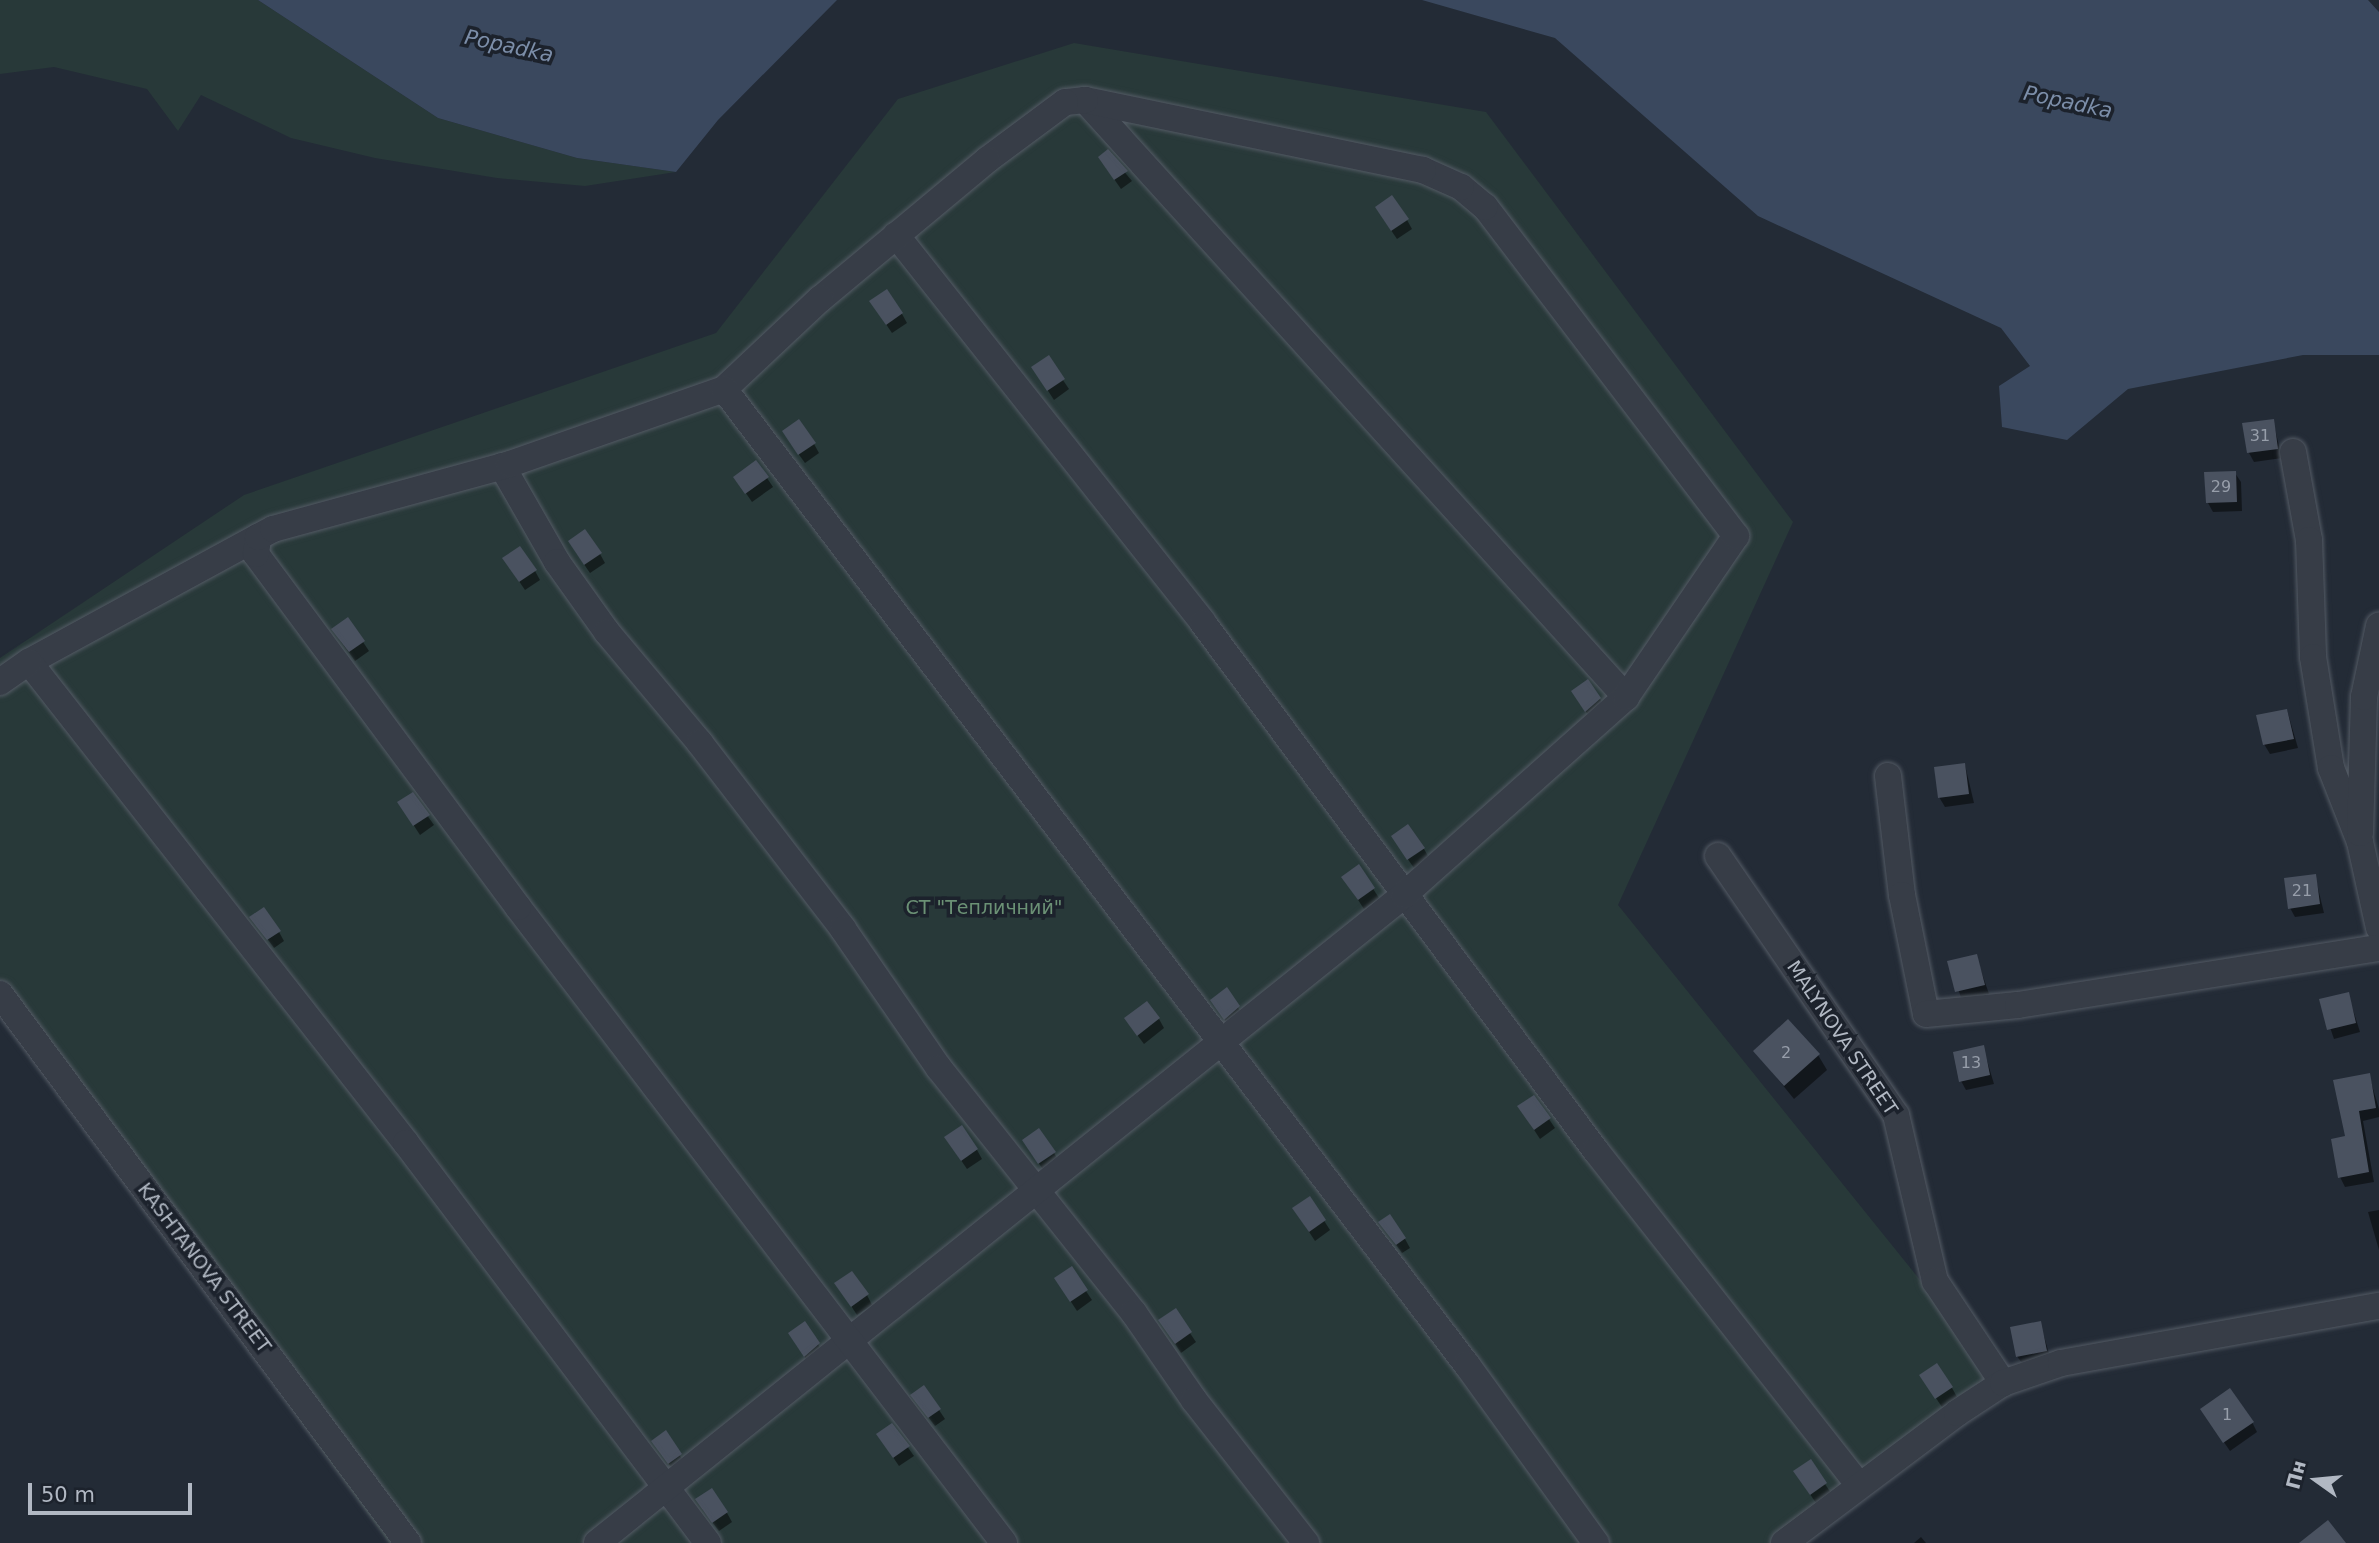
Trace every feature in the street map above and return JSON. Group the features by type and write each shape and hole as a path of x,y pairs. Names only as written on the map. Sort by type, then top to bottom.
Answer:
{"street":[{"path":"1085,100 1626,697"},
{"path":"0,681 29,662 258,537 502,466 724,389 896,235 1046,113 1065,102 1085,100 1423,170 1461,187 1485,207 1736,536 1626,697 1404,895 597,1543"},
{"path":"896,235 1203,623 1596,1151 1859,1485"},
{"path":"724,389 836,531 1219,1044 1467,1365 1596,1543"},
{"path":"2293,452 2309,540 2313,657 2331,768 2360,842 2379,928"},
{"path":"502,466 557,562 607,632 700,743 843,929 939,1068 1134,1313 1194,1400 1306,1543"},
{"path":"258,537 256,554 667,1103 851,1339 1004,1543"},
{"path":"2360,842 2364,696 2379,626"},
{"path":"29,662 407,1143 708,1543"},
{"path":"1888,776 1902,895 1926,1014 2018,1005 2379,948"},
{"name":"MALYNOVA STREET","path":"1718,856 1896,1115 1935,1281 2003,1384"},
{"name":"KASHTANOVA STREET","path":"0,994 408,1543"},
{"path":"1784,1543 1859,1485 2003,1384 2061,1363 2379,1306"}],"green space":[{"path":"0,0 258,0 438,118 577,158 676,172 585,186 497,178 375,158 291,138 201,95 178,131 147,89 54,67 0,74"},
{"name":"СТ \"Тепличний\"","path":"1074,43 1486,112 1793,522 1618,905 2003,1383 1791,1543 389,1543 0,1008 0,658 244,495 716,333 898,99"}],"water":[{"name":"Popadka","path":"258,0 837,0 718,120 676,172 577,158 438,118"},
{"name":"Popadka","path":"1422,0 2368,0 2379,12 2379,355 2303,355 2128,389 2067,440 2002,427 1999,386 2030,366 2001,328 1758,216 1555,38"}],"building":[{"path":"1108,149 1128,171 1114,180 1098,157"},
{"path":"1392,195 1409,219 1391,231 1375,207"},
{"path":"887,289 903,313 886,325 869,301"},
{"path":"1049,355 1065,379 1047,391 1031,367"},
{"path":"799,419 816,443 798,455 782,431"},
{"path":"2274,419 2278,449 2247,453 2242,423"},
{"path":"756,460 769,477 745,494 733,477"},
{"path":"2236,471 2237,502 2206,503 2204,472"},
{"path":"585,529 602,553 584,565 568,541"},
{"path":"520,546 537,570 519,582 502,558"},
{"path":"348,617 365,641 349,652 331,629"},
{"path":"1588,679 1601,698 1585,712 1571,691"},
{"path":"2287,709 2294,739 2263,745 2256,715"},
{"path":"1965,763 1969,794 1938,798 1934,767"},
{"path":"413,792 430,815 413,826 397,802"},
{"path":"1408,824 1425,848 1407,860 1391,836"},
{"path":"1359,864 1375,888 1358,900 1341,877"},
{"path":"2316,874 2320,904 2288,909 2284,878"},
{"path":"264,907 281,931 267,940 249,917"},
{"path":"1977,954 1985,985 1955,992 1947,961"},
{"path":"1227,987 1240,1006 1224,1020 1210,1000"},
{"path":"2349,992 2356,1023 2327,1030 2319,999"},
{"path":"1147,1001 1160,1018 1137,1036 1124,1018"},
{"path":"1788,1019 1820,1054 1784,1086 1753,1051"},
{"path":"1984,1045 1990,1075 1959,1082 1953,1052"},
{"path":"2370,1073 2376,1108 2359,1111 2369,1172 2338,1178 2331,1139 2345,1136 2333,1080"},
{"path":"1534,1095 1551,1118 1534,1130 1517,1106"},
{"path":"962,1125 978,1149 961,1161 944,1137"},
{"path":"1039,1128 1056,1152 1038,1164 1022,1140"},
{"path":"1310,1196 1326,1220 1309,1232 1292,1208"},
{"path":"1390,1214 1406,1238 1396,1245 1378,1222"},
{"path":"1072,1266 1088,1290 1070,1302 1054,1278"},
{"path":"852,1271 869,1294 851,1307 834,1283"},
{"path":"1176,1308 1192,1332 1175,1344 1158,1320"},
{"path":"805,1321 820,1343 804,1357 788,1333"},
{"path":"2041,1321 2047,1351 2016,1357 2010,1327"},
{"path":"1937,1363 1953,1387 1935,1399 1919,1375"},
{"path":"924,1385 941,1409 928,1418 910,1395"},
{"path":"2230,1388 2254,1422 2223,1443 2200,1409"},
{"path":"892,1423 910,1446 893,1458 876,1434"},
{"path":"666,1430 682,1454 668,1464 651,1441"},
{"path":"1811,1459 1827,1483 1810,1495 1793,1471"},
{"path":"712,1488 728,1512 712,1523 695,1499"},
{"path":"2328,1520 2346,1543 2299,1543"}]}
